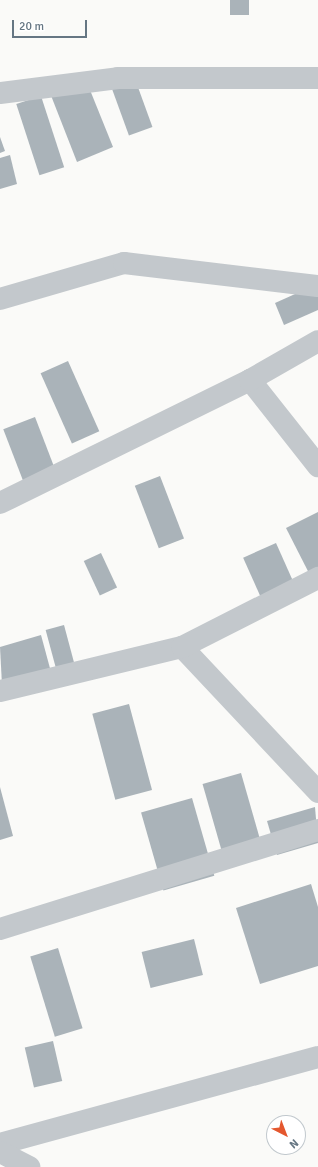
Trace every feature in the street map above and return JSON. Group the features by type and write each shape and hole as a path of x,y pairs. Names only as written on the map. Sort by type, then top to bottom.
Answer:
{"street":[{"path":"0,93 118,78 318,78"},
{"path":"0,299 124,263 318,286"},
{"path":"0,503 250,380 318,341"},
{"path":"250,380 318,466"},
{"path":"0,691 182,646 318,578"},
{"path":"182,646 318,792"},
{"path":"0,929 318,830"},
{"path":"0,1144 318,1057"},
{"path":"0,1152 29,1167"}],"building":[{"path":"230,0 249,0 249,15 230,15"},
{"path":"135,79 152,127 129,135 112,88"},
{"path":"90,90 113,147 77,162 50,93"},
{"path":"41,96 64,167 39,175 16,104"},
{"path":"0,137 5,151 0,153"},
{"path":"10,155 17,184 0,189 0,158"},
{"path":"313,286 318,296 318,310 284,325 275,303"},
{"path":"68,361 99,431 72,444 41,373"},
{"path":"35,417 60,481 28,494 3,429"},
{"path":"160,476 184,539 159,548 135,486"},
{"path":"318,512 318,581 314,583 286,528"},
{"path":"276,543 298,592 265,607 243,558"},
{"path":"101,553 117,587 100,595 84,561"},
{"path":"64,625 78,676 59,681 46,630"},
{"path":"41,635 51,672 2,685 0,647"},
{"path":"129,704 152,790 115,800 92,714"},
{"path":"241,773 265,857 227,868 203,784"},
{"path":"0,787 13,836 0,840"},
{"path":"192,798 214,876 163,890 141,813"},
{"path":"315,807 318,843 277,855 267,821"},
{"path":"311,884 318,907 318,966 260,984 236,908"},
{"path":"194,939 203,975 151,988 142,952"},
{"path":"58,948 83,1028 55,1037 30,956"},
{"path":"53,1041 62,1081 34,1087 25,1048"}]}
